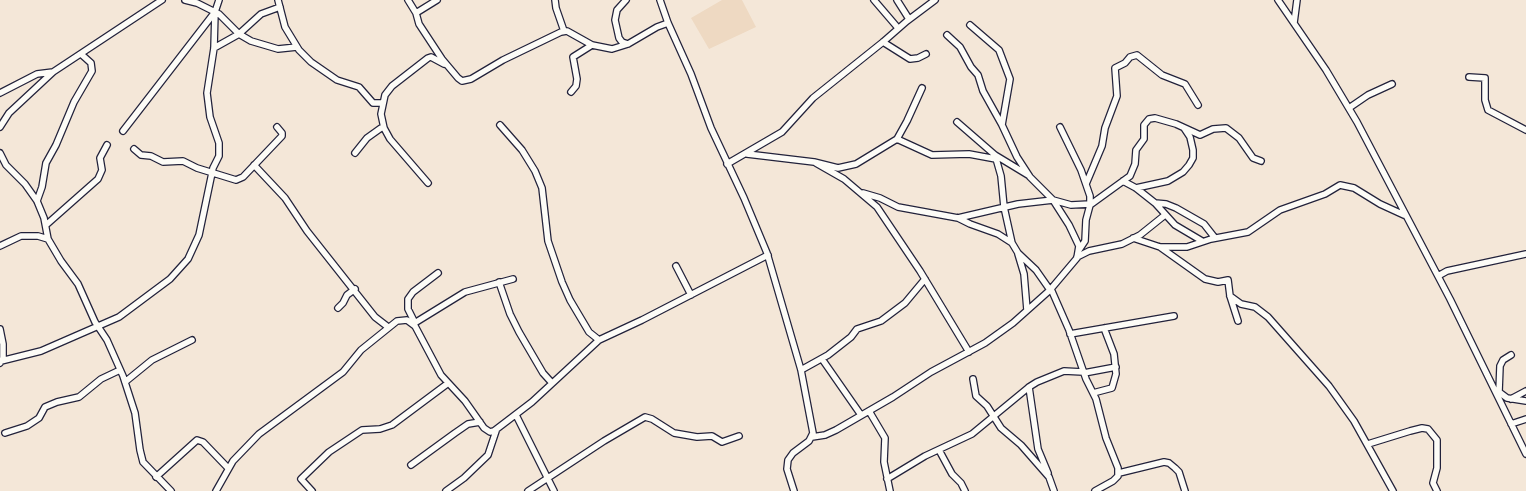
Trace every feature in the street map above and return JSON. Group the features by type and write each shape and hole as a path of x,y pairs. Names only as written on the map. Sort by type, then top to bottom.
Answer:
{"street":[{"path":"0,127 9,113 52,72 82,54 162,0"},
{"path":"185,0 197,3 215,12 239,34 251,40 278,49 297,47"},
{"path":"0,330 3,339 1,362 41,351 124,314 170,279 186,263 200,235 212,172 219,151 216,133 210,117 207,93 214,48 215,12 219,0"},
{"path":"278,0 285,27 297,47 319,69 342,82 359,87 373,103 383,103"},
{"path":"408,0 416,13 423,32 458,78 466,80 503,60 564,31"},
{"path":"416,13 437,0"},
{"path":"555,0 556,8 564,31 592,45 612,49 628,44 657,27 668,23"},
{"path":"626,0 617,10 615,20 619,38 622,42 628,44"},
{"path":"660,0 668,23 691,74 711,128 744,198 768,255 801,370 813,426 812,437"},
{"path":"874,0 898,28"},
{"path":"897,0 909,19"},
{"path":"727,164 747,154 782,132 813,98 883,42 909,19 935,0"},
{"path":"1278,0 1326,70 1349,108 1498,392 1511,424 1526,454"},
{"path":"1294,23 1297,0"},
{"path":"214,48 239,34 260,14 280,7"},
{"path":"124,131 215,12"},
{"path":"970,25 995,45 1008,72 1010,79 1002,125"},
{"path":"947,35 960,47 971,67 978,75 983,91 1002,125 1017,157 1030,176 1053,200 1075,236 1078,250 1077,258"},
{"path":"883,42 910,59 918,58 926,54"},
{"path":"571,92 576,86 577,79 574,57 592,45"},
{"path":"37,201 42,187 46,163 74,102 92,71 91,63 82,54"},
{"path":"1086,184 1092,173 1102,146 1104,128 1117,96 1115,68 1125,63 1130,57 1137,55 1162,75 1185,84 1198,105"},
{"path":"428,183 390,139 384,128 381,114 385,95 392,86 428,58 431,57 447,65"},
{"path":"0,93 37,74 52,72"},
{"path":"1468,78 1485,78 1485,100 1488,110 1526,130"},
{"path":"1349,108 1368,95 1392,84"},
{"path":"747,154 816,163 838,168 851,166 897,139 908,121 922,88"},
{"path":"958,218 1004,207 1053,200 1071,205 1090,204 1123,182 1133,171 1136,150 1144,139 1144,128 1146,122 1155,118 1200,135 1213,128 1230,130 1239,138 1253,158 1261,160"},
{"path":"957,122 996,157 1030,176"},
{"path":"500,125 522,150 537,177 542,188 548,241 562,282 570,300 589,332 600,340"},
{"path":"134,149 141,155 151,156 163,162 183,161 227,179 236,180 243,177 282,136 282,133 277,127"},
{"path":"1060,127 1086,184 1090,204 1086,220 1085,241 1078,250"},
{"path":"355,153 367,138 381,128 384,128"},
{"path":"1136,188 1168,181 1183,172 1189,165 1193,150 1190,137 1184,128"},
{"path":"897,139 932,155 969,154 996,157"},
{"path":"46,225 98,179 102,170 100,158 107,144"},
{"path":"0,153 3,160 25,184 37,201 46,225 48,239 61,261 78,284 97,326 107,340 125,382 135,413 141,456 156,477 171,491"},
{"path":"996,157 1001,176 1004,207 1012,243 1018,253 1024,274 1027,310"},
{"path":"0,167 3,160"},
{"path":"816,163 844,179 877,207 925,279 969,352"},
{"path":"254,165 285,198 307,231 375,317 388,326"},
{"path":"1123,182 1136,188 1155,203 1175,225 1202,242"},
{"path":"1133,238 1160,246 1186,247 1215,238 1248,232 1275,213 1325,194 1340,185 1354,188 1380,204 1404,215"},
{"path":"861,193 880,198 898,207 958,218 998,234 1012,243"},
{"path":"1155,203 1166,204 1176,208 1204,224 1215,238"},
{"path":"794,491 788,469 788,460 793,453 812,437 825,435 836,430 893,397 931,372 985,343 1051,289 1082,253 1112,247 1133,238 1147,230 1165,215"},
{"path":"0,246 21,236 38,236 48,239"},
{"path":"1160,246 1205,279 1218,282 1228,280 1230,296 1238,321"},
{"path":"1018,253 1036,270 1051,289 1099,409 1106,438 1117,464 1119,473"},
{"path":"1438,276 1446,271 1526,254"},
{"path":"446,491 464,478 488,455 496,431 532,402 600,340 768,255"},
{"path":"676,266 691,295"},
{"path":"438,273 413,292 408,299 408,309 434,364 447,384 465,401 480,422 488,430 496,431"},
{"path":"216,491 228,468 259,434 343,372 361,350 388,326 402,319 414,323 465,292 513,279"},
{"path":"801,370 822,359 851,337 858,329 881,321 905,303 925,279"},
{"path":"499,282 510,314 519,332 543,373 552,383"},
{"path":"338,308 344,303 347,295 354,289"},
{"path":"1230,296 1241,304 1255,307 1268,317 1285,334 1341,400 1368,444 1392,491"},
{"path":"1070,334 1174,316"},
{"path":"1093,393 1112,388 1115,381 1116,367 1114,354 1104,328"},
{"path":"125,382 152,360 192,340"},
{"path":"1498,392 1500,366 1503,360 1511,355"},
{"path":"822,359 861,415"},
{"path":"887,479 939,450 972,434 1029,387 1064,371 1084,373 1116,367"},
{"path":"5,433 27,426 39,418 45,407 57,402 79,397 101,379 120,370"},
{"path":"973,379 976,396 987,406 1001,428 1022,445 1050,477"},
{"path":"312,491 301,479 329,452 362,430 380,429 392,425 447,384"},
{"path":"1029,387 1038,449 1050,477 1054,491"},
{"path":"1511,399 1526,391"},
{"path":"1498,392 1511,399 1526,401"},
{"path":"869,411 885,438 883,454 890,491"},
{"path":"516,415 554,491"},
{"path":"528,491 604,441 645,418 652,419 667,431 674,433 697,437 712,436 722,442 738,436"},
{"path":"1511,424 1526,419"},
{"path":"412,465 468,424 480,422"},
{"path":"1368,444 1416,429 1428,429 1437,440 1437,468 1433,484 1437,491"},
{"path":"156,477 196,440 203,442 228,468"},
{"path":"939,450 952,474 961,483 965,491"},
{"path":"1095,491 1113,481 1119,473 1159,463 1169,463 1176,468 1179,472 1185,491"}],"shaded area":[{"path":"722,0 742,0 756,27 709,49 691,18"}]}
